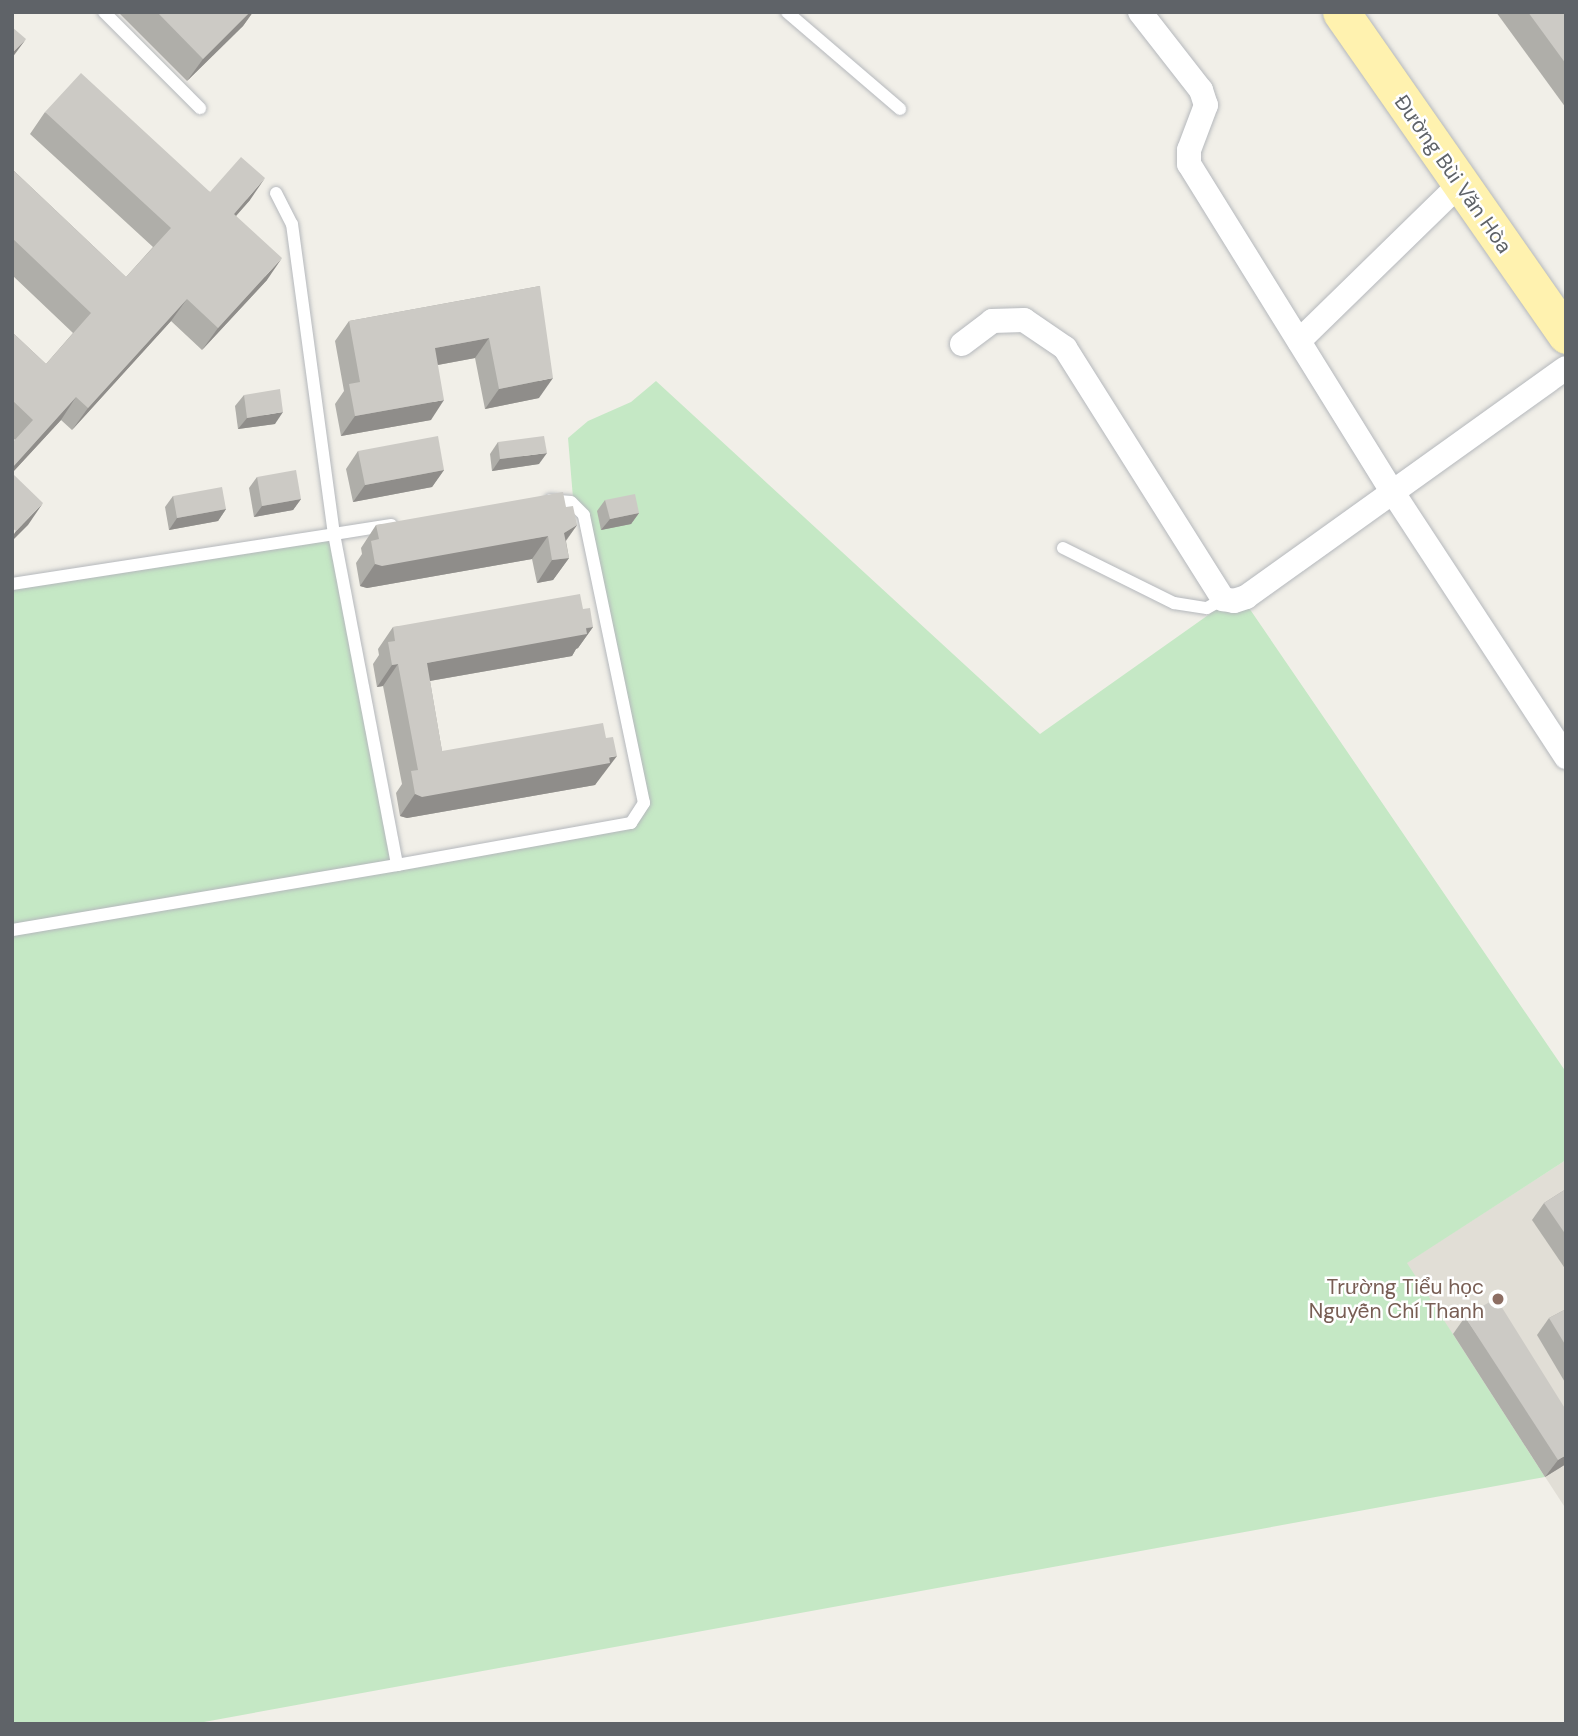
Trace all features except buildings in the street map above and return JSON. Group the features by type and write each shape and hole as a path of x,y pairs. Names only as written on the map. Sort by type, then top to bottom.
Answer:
{"main road":[{"name":"Đường Bùi Văn Hòa","path":"1341,12 1566,335"}],"street":[{"path":"1140,12 1201,90 1206,105 1189,150 1189,164 1392,491 1566,757"},
{"path":"1298,341 1460,184"},
{"path":"962,344 992,321 1024,320 1065,348 1223,599 1246,597 1566,368"}],"lane":[{"path":"104,12 201,108"},
{"path":"787,12 900,109"},
{"path":"276,193 292,224 334,534 397,865"},
{"path":"12,930 631,823 644,803 584,515 571,502 537,502"},
{"path":"12,584 402,523"},
{"path":"1063,548 1174,603 1208,608 1223,599"}],"shaded area":[{"name":"Trường Tiểu học Nguyễn Chí Thanh","path":"1566,1160 1566,1509 1406,1263"}],"green space":[{"path":"656,381 1040,734 1221,606 1247,605 1566,1072 1566,1160 1407,1263 1545,1477 193,1724 12,1724 12,936 641,818 588,513 573,498 568,438 588,421 631,402"},
{"path":"330,539 392,861 12,925 12,589"}],"place":[{"name":"Trường Tiểu học Nguyễn Chí Thanh","path":"1498,1299"}]}
